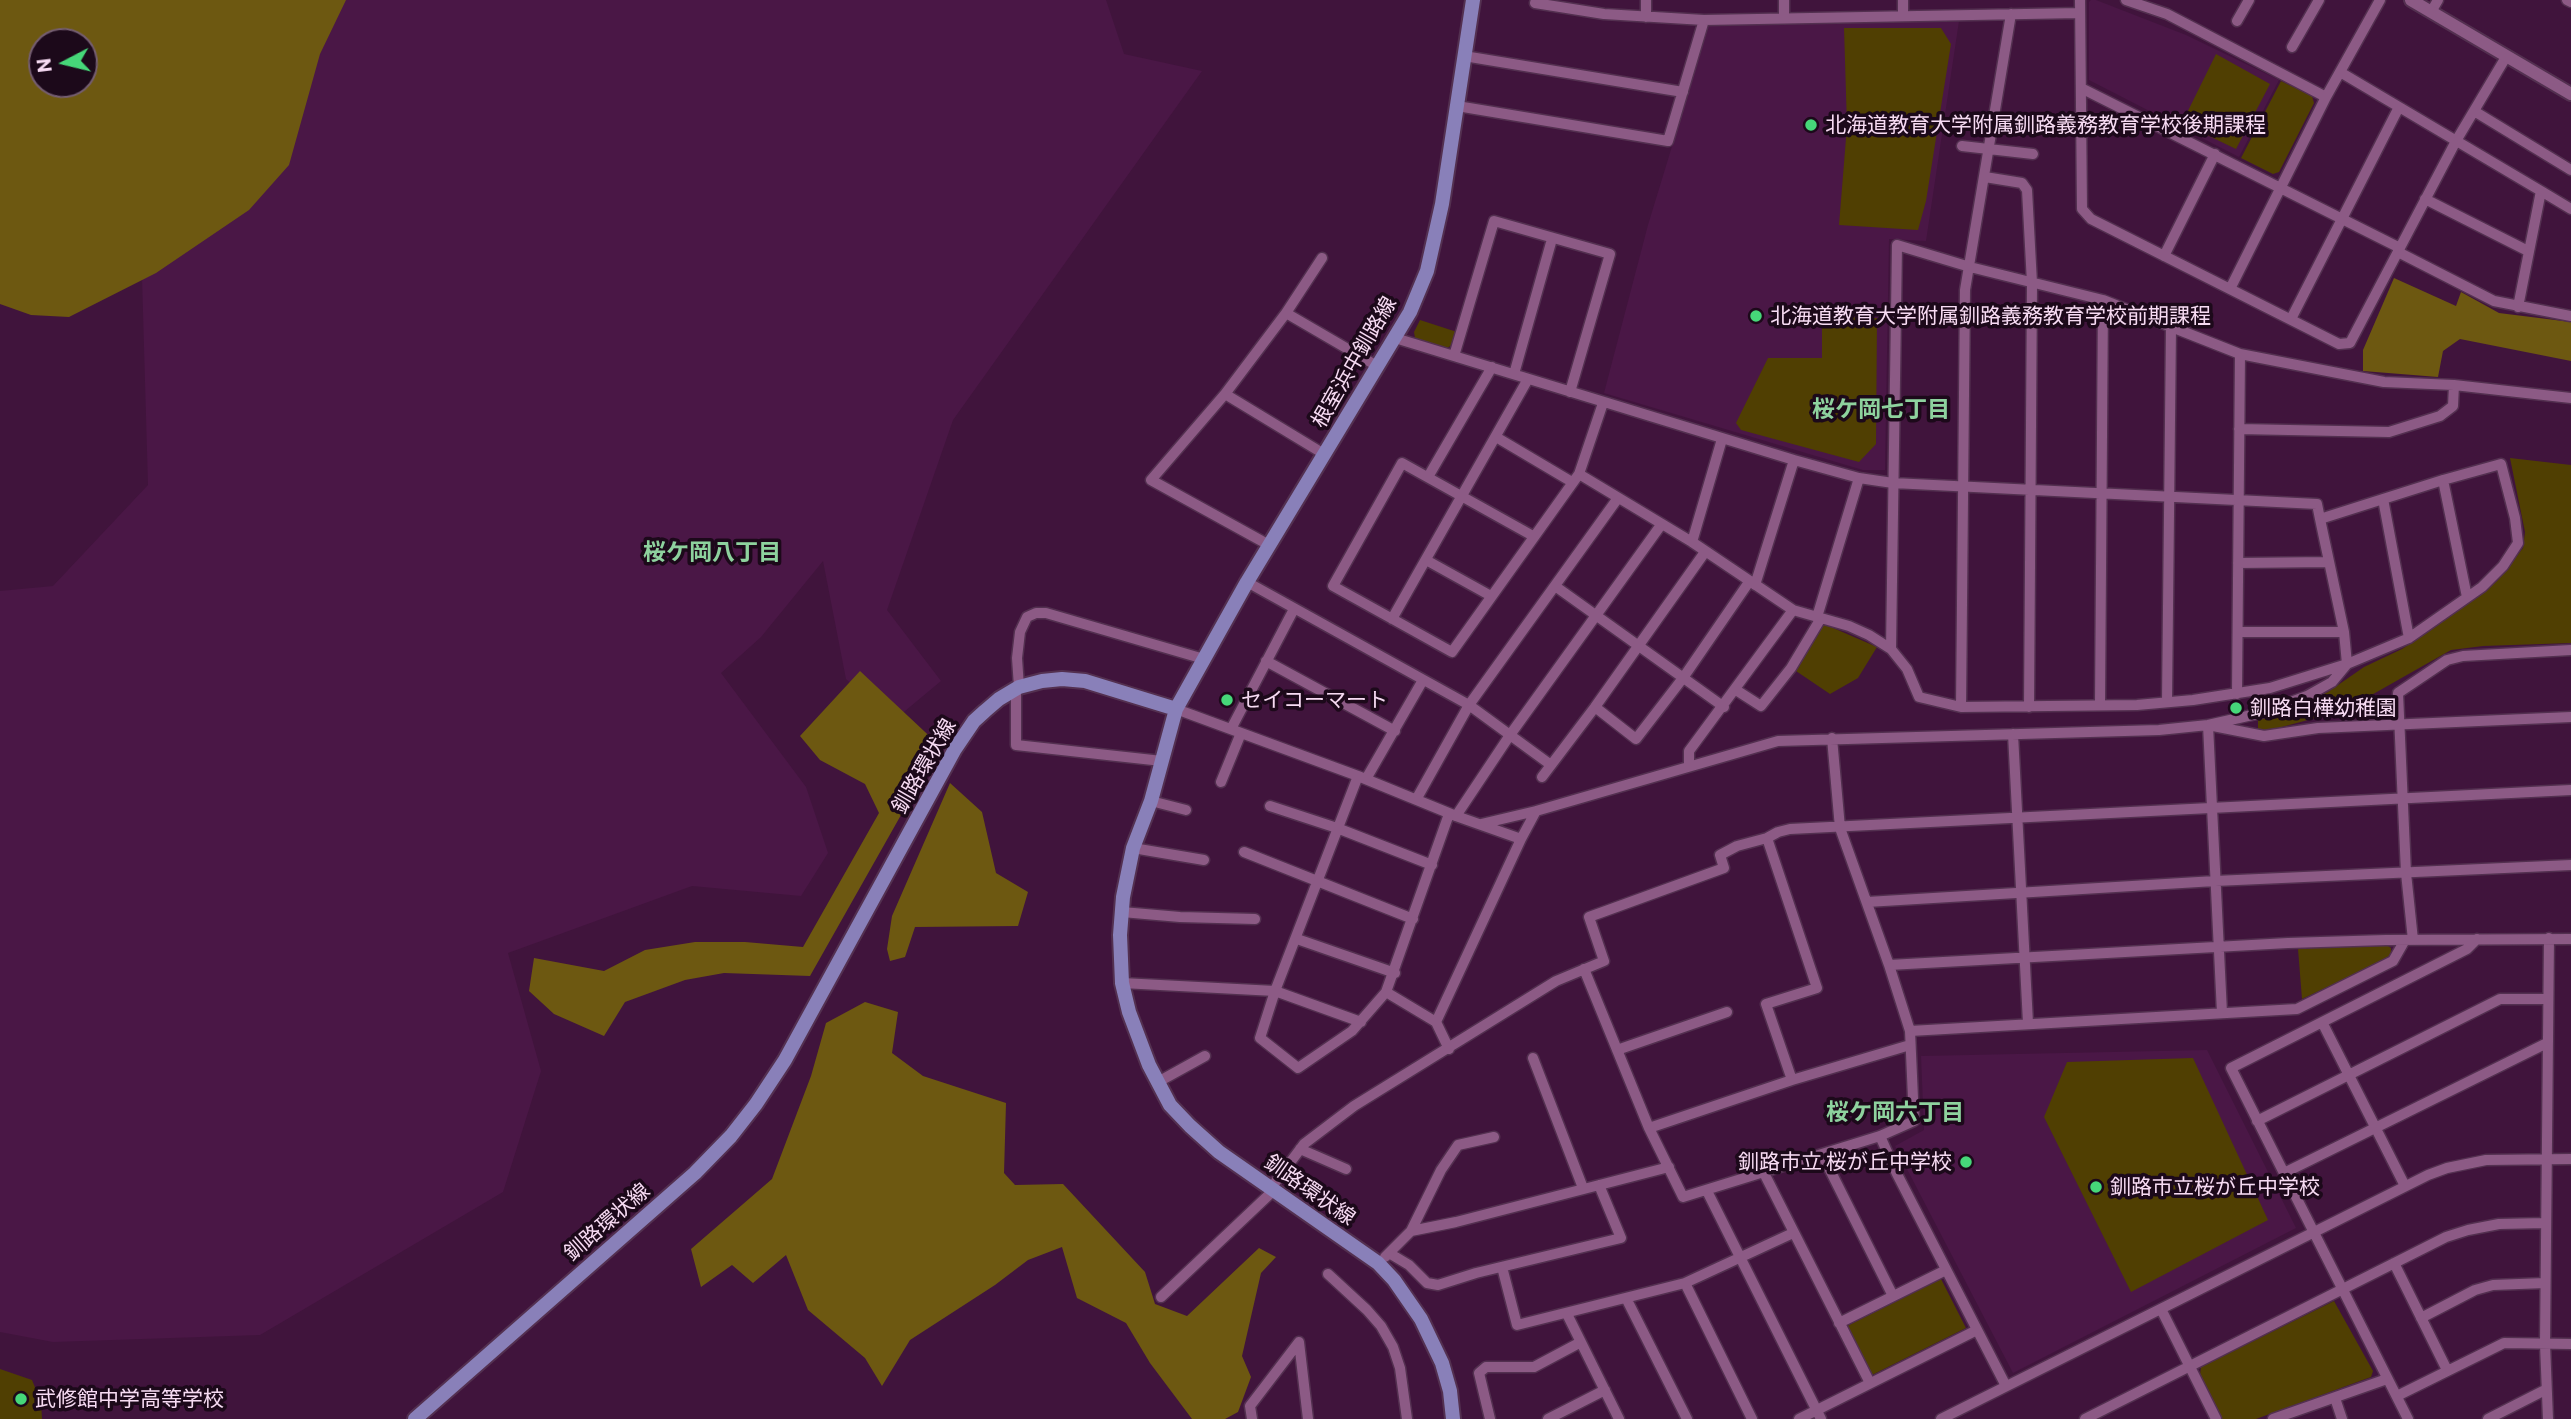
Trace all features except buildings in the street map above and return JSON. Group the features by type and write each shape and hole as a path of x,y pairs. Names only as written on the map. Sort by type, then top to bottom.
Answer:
{"main road":[{"name":"根室浜中釧路線","path":"1176,709 1247,582 1410,312 1427,271 1443,204 1473,0"},
{"name":"釧路環状線","path":"415,1419 695,1173 731,1136 785,1060 955,749 974,721 999,698 1017,688 1052,680 1085,681 1176,709 1151,801 1133,848 1120,935 1122,983 1129,1012 1170,1105 1219,1152 1378,1263 1394,1280 1421,1318 1442,1363 1450,1391 1453,1419"}],"street":[{"path":"1536,0 1535,2 1604,14 1704,20 2079,13"},
{"path":"1646,0 1646,17"},
{"path":"1784,0 1784,17"},
{"path":"1903,0 1903,16"},
{"path":"2080,0 2082,209 2091,219 2339,344 2350,343 2456,141 2506,57"},
{"path":"2126,0 2167,14 2326,97"},
{"path":"2237,21 2249,0"},
{"path":"2292,47 2319,0"},
{"path":"2230,289 2326,97 2380,0"},
{"path":"2411,0 2571,93"},
{"path":"2431,12 2438,0"},
{"path":"1961,707 1965,290 2011,14"},
{"path":"1457,106 1668,141 1704,20"},
{"path":"1464,56 1683,92"},
{"path":"2340,72 2571,209"},
{"path":"2081,88 2215,153 2494,301 2571,316"},
{"path":"2291,319 2399,107"},
{"path":"2473,111 2571,170"},
{"path":"1962,146 2033,155"},
{"path":"2164,256 2215,153"},
{"path":"1985,177 2022,183 2027,190 2032,283 2029,707"},
{"path":"2518,307 2541,191"},
{"path":"2425,199 2528,251"},
{"path":"1454,356 1494,221 1610,254 1570,393"},
{"path":"1514,374 1552,239"},
{"path":"1891,649 1897,245 1970,267 2103,300 2240,354 2384,382 2455,385 2571,398"},
{"path":"1269,545 1151,480 1225,394 1286,313 1322,258"},
{"path":"2099,705 2103,300"},
{"path":"1286,313 1377,366"},
{"path":"2167,702 2171,327"},
{"path":"1395,338 1722,439 1859,478 1893,483 2031,491 2317,504 2344,632 2347,664 2333,682 2307,696 2261,713 2208,725 2160,730 1778,741 1536,811 1481,824"},
{"path":"2236,694 2240,354"},
{"path":"1428,477 1492,367"},
{"path":"1392,619 1528,379"},
{"path":"2239,429 2389,432 2440,416 2453,406 2455,385"},
{"path":"1225,394 1324,454"},
{"path":"1533,536 1402,463 1333,586 1452,652 1576,478 1604,403"},
{"path":"1496,438 1618,498 1692,542 1793,610 1869,635 1891,649 1907,669 1919,697 1961,707 2167,702 2270,688 2347,664 2409,638 2482,587 2503,566 2518,543 2515,518 2501,464 2320,519"},
{"path":"1692,542 1722,439"},
{"path":"1595,707 1636,739 1752,583 1794,460"},
{"path":"1736,690 1761,706 1791,668 1819,618 1859,478"},
{"path":"2443,480 2467,597"},
{"path":"1417,799 1469,705 1618,498"},
{"path":"2383,499 2409,638"},
{"path":"1423,680 1395,731 1362,777 1337,828 1297,939 1275,990 1260,1038 1298,1068 1352,1031 1386,992 1453,815 1661,525"},
{"path":"1542,777 1705,552"},
{"path":"1426,559 1491,596"},
{"path":"2238,563 2329,562"},
{"path":"1247,582 1469,705 1551,765"},
{"path":"1555,586 1724,707"},
{"path":"1221,782 1236,731 1266,661 1294,609"},
{"path":"1689,765 1689,751 1793,610"},
{"path":"1162,761 1016,745 1020,632 1027,617 1045,613 1204,659"},
{"path":"2238,632 2344,632"},
{"path":"1910,1031 2297,1009 2393,961 2409,940 2398,692 2447,660 2463,656 2571,650"},
{"path":"1266,661 1395,731"},
{"path":"1176,709 1521,839"},
{"path":"2208,725 2264,736 2318,728 2571,717"},
{"path":"2208,725 2222,1013"},
{"path":"2013,734 2028,1023"},
{"path":"1584,969 1649,1128 1684,1197 1880,1136 1914,1121 1910,1031 1840,828 1832,738"},
{"path":"1161,1297 1273,1189 1300,1149 1354,1106 1556,981 1604,961 1590,917 1724,868 1720,855 1737,846 1790,829 2571,790"},
{"path":"1151,801 1186,810"},
{"path":"1270,806 1337,828 1432,865"},
{"path":"1436,1022 1536,811"},
{"path":"1766,838 1818,988 1766,1004 1792,1080"},
{"path":"1133,848 1204,860"},
{"path":"1244,852 1413,919"},
{"path":"1867,902 2215,881 2571,865"},
{"path":"1122,912 1255,919"},
{"path":"2548,1419 2545,1391 2545,1223 2549,938"},
{"path":"1297,939 1395,973"},
{"path":"2408,1419 2231,1068 2467,948 2477,939"},
{"path":"1889,965 2219,947 2409,940 2571,939"},
{"path":"1122,983 1275,990 1361,1022"},
{"path":"1386,992 1436,1022 1449,1049"},
{"path":"2257,1121 2500,999 2547,999"},
{"path":"1617,1050 1727,1012"},
{"path":"2322,1022 2405,1186"},
{"path":"2284,1173 2547,1043"},
{"path":"1649,1128 1742,1099 1792,1080 1910,1045"},
{"path":"1158,1082 1205,1056"},
{"path":"1533,1058 1583,1188"},
{"path":"1880,1136 2006,1387"},
{"path":"1378,1263 1411,1231 1441,1170 1458,1145 1494,1137"},
{"path":"1300,1149 1346,1169"},
{"path":"1822,1154 1893,1296"},
{"path":"1943,1419 2405,1186 2447,1168 2486,1160 2571,1159"},
{"path":"1411,1231 1669,1167"},
{"path":"1764,1173 1870,1384"},
{"path":"1389,1253 1409,1265 1427,1283 1438,1284 1621,1238 1599,1185"},
{"path":"1707,1191 1819,1415"},
{"path":"2085,1419 2446,1237 2499,1224 2545,1223"},
{"path":"1502,1268 1517,1325 1685,1283 1793,1233"},
{"path":"2394,1263 2447,1370"},
{"path":"1839,1323 1946,1270"},
{"path":"1328,1274 1367,1310 1381,1326 1393,1347 1400,1368 1407,1419"},
{"path":"1685,1283 1752,1419"},
{"path":"2421,1318 2474,1290 2493,1286 2545,1283"},
{"path":"1626,1298 1687,1419"},
{"path":"2161,1309 2216,1419"},
{"path":"1567,1314 1619,1419"},
{"path":"1799,1419 1819,1415 1870,1384 1977,1330"},
{"path":"1252,1419 1250,1406 1299,1342 1308,1419"},
{"path":"1490,1419 1479,1373 1486,1367 1534,1367 1581,1342"},
{"path":"2397,1396 2504,1343 2571,1344"},
{"path":"2279,1418 2387,1379"},
{"path":"1548,1419 1605,1390"},
{"path":"2488,1419 2545,1391"},
{"path":"2335,1398 2342,1419"}],"shaded area":[{"path":"0,0 346,0 320,54 289,165 249,210 156,273 69,317 31,315 0,304"},
{"path":"134,0 1106,0 1124,54 1202,71 953,420 887,610 941,681 893,721 846,679 823,561 761,637 721,673 806,787 828,853 801,896 692,886 508,953 541,1071 503,1192 260,1335 53,1342 0,1332 0,591 53,586 148,485"},
{"path":"2091,0 2186,35 2279,80 2239,157 2089,80"},
{"path":"1959,21 1926,241 1889,239 1885,470 1863,470 1604,393 1648,225 1709,25"},
{"path":"1844,28 1941,28 1951,44 1926,201 1918,230 1839,225 1847,126"},
{"path":"2216,54 2270,84 2236,149 2182,123"},
{"path":"2281,81 2312,96 2314,103 2279,172 2273,174 2241,158"},
{"path":"2394,278 2456,306 2461,292 2499,313 2571,322 2571,361 2460,339 2443,351 2438,377 2363,371 2363,350"},
{"path":"1822,316 1877,318 1876,444 1859,462 1741,430 1736,423 1768,358 1822,358"},
{"path":"1420,320 1457,332 1453,344 1446,349 1415,338 1414,332"},
{"path":"2510,458 2571,465 2571,643 2483,646 2451,650 2345,710 2267,731 2258,729 2258,720 2328,692 2364,667 2402,649 2497,581 2523,548 2525,532"},
{"path":"1824,624 1877,647 1858,678 1830,694 1796,671"},
{"path":"860,671 940,746 810,976 724,973 685,980 625,1002 604,1036 554,1014 529,991 534,958 604,971 645,950 695,942 745,942 803,947 879,813 865,784 820,760 800,736"},
{"path":"950,783 982,812 996,873 1028,892 1018,926 915,927 905,957 890,961 887,949 892,916"},
{"path":"2385,944 2391,948 2391,955 2383,961 2302,999 2298,949"},
{"path":"865,1002 898,1012 892,1053 923,1076 1006,1103 1004,1173 1015,1185 1063,1184 1145,1272 1155,1304 1187,1316 1259,1248 1276,1257 1261,1273 1242,1356 1251,1377 1238,1412 1225,1419 1192,1419 1150,1363 1126,1323 1077,1298 1062,1247 1028,1260 995,1285 910,1340 882,1386 865,1358 808,1310 786,1255 753,1283 732,1265 701,1287 691,1249 772,1179 811,1076 826,1023"},
{"name":"釧路市立桜が丘中学校","path":"2207,1050 2296,1228 2013,1373 1895,1146 1924,1130 1921,1056"},
{"path":"2193,1058 2268,1220 2131,1292 2044,1117 2067,1062"},
{"path":"1941,1279 1966,1328 1872,1375 1847,1326"},
{"path":"2334,1301 2373,1371 2371,1377 2256,1419 2222,1419 2200,1375 2201,1367"},
{"name":"武修館中学高等学校","path":"0,1369 32,1380 41,1402 42,1419 0,1419"}],"place":[{"name":"北海道教育大学附属釧路義務教育学校後期課程","path":"1811,125"},
{"name":"北海道教育大学附属釧路義務教育学校前期課程","path":"1756,316"},
{"name":"セイコーマート","path":"1227,700"},
{"name":"釧路白樺幼稚園","path":"2236,708"},
{"name":"釧路市立 桜が丘中学校","path":"1966,1162"},
{"name":"釧路市立桜が丘中学校","path":"2096,1187"},
{"name":"武修館中学高等学校","path":"21,1399"}],"district":[{"name":"桜ケ岡七丁目","path":"1881,409"},
{"name":"桜ケ岡八丁目","path":"712,552"},
{"name":"桜ケ岡六丁目","path":"1895,1112"}]}
